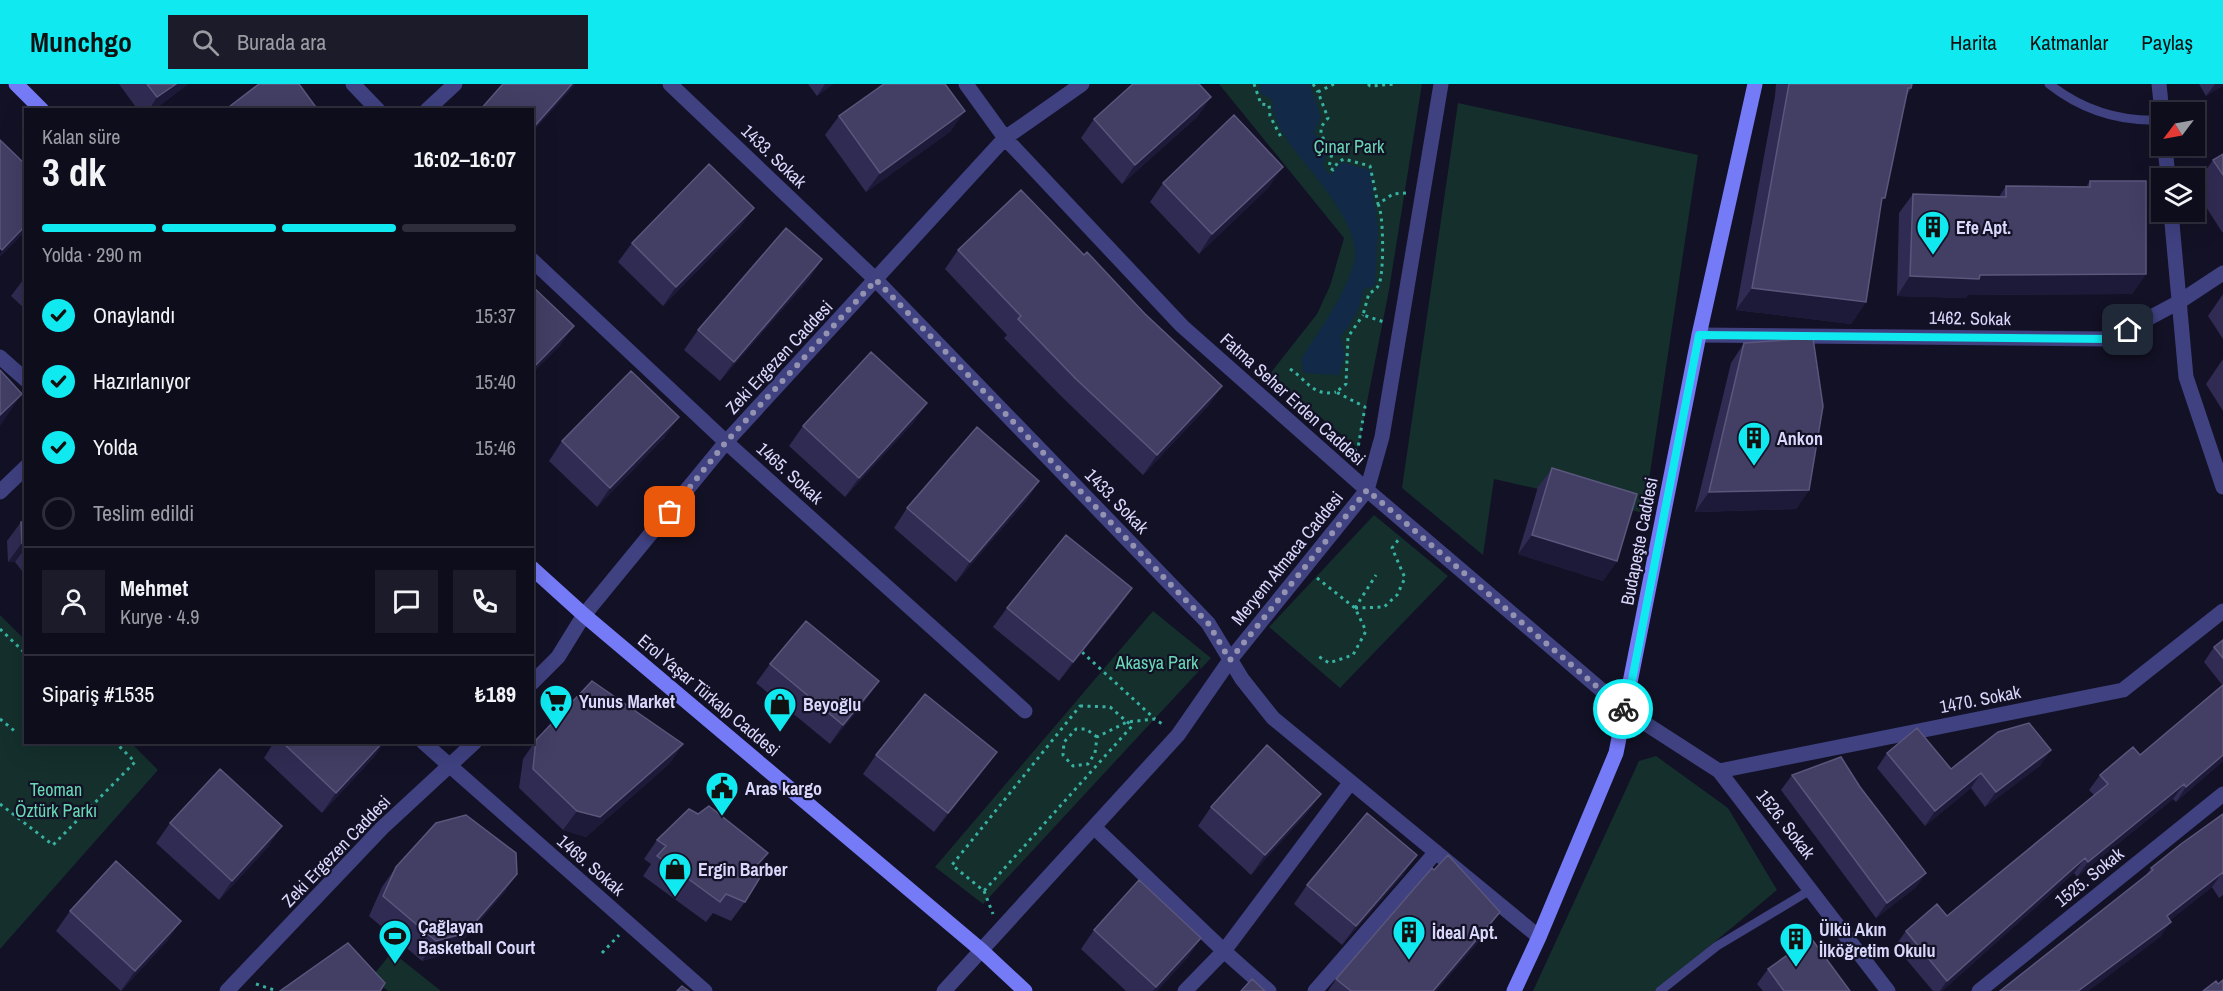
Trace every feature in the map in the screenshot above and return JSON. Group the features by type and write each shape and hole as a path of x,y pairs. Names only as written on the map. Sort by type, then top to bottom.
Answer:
{"street":[{"path":"16,84 40,108"},
{"path":"353,84 376,108"},
{"path":"429,108 455,84"},
{"name":"1433. Sokak","path":"669,84 876,280 1208,623 1230,660 1273,718 1539,938"},
{"name":"Fatma Seher Erden Caddesi","path":"966,84 1005,138 1167,312 1367,490 1626,711"},
{"name":"Zeki Ergezen Caddesi","path":"534,681 558,657 584,615 726,442 1005,138 1082,84"},
{"name":"Meryem Atmaca Caddesi","path":"944,991 1178,735 1230,660 1367,490 1382,437 1441,84"},
{"name":"Budapeşte Caddesi","path":"1514,991 1539,938 1616,753 1699,335 1755,84"},
{"path":"2159,84 2161,102"},
{"path":"2172,222 2186,377 2223,487"},
{"name":"1465. Sokak","path":"534,262 726,442 1025,711"},
{"name":"1462. Sokak","path":"1699,335 2110,339 2179,302 2223,273"},
{"path":"0,357 24,378"},
{"path":"0,492 24,469"},
{"name":"Erol Yaşar Türkalp Caddesi","path":"534,570 584,615 981,950 1025,991"},
{"name":"1470. Sokak","path":"1719,771 2123,690 2223,611"},
{"name":"1526. Sokak","path":"1626,711 1719,771 1812,888 1888,991"},
{"name":"1469. Sokak","path":"425,744 705,991"},
{"name":"Zeki Ergezen Caddesi","path":"227,991 382,828 451,768 473,744"},
{"path":"1185,991 1224,951 1350,783"},
{"name":"1525. Sokak","path":"1979,991 2223,794"},
{"path":"1095,828 1269,991"},
{"path":"1315,991 1436,852"}],"lane":[{"path":"2049,84 2094,110 2137,121 2151,120"},
{"path":"1660,991 1717,946 1812,888"}],"path":[{"path":"1254,84 1262,104 1269,105 1270,116 1282,139"},
{"path":"1290,369 1315,391 1326,394 1336,392 1346,384 1348,337 1363,315 1369,293 1376,290 1381,282 1382,210 1378,204 1370,166 1344,159 1338,162 1333,170 1329,167 1333,148 1321,136 1321,127 1328,118 1318,92 1312,84"},
{"path":"1318,92 1334,84"},
{"path":"1368,84 1370,86 1396,84"},
{"path":"1378,204 1393,194 1423,196"},
{"path":"1363,315 1400,326"},
{"path":"1336,392 1365,407 1358,448 1354,451"},
{"path":"1355,608 1384,607 1397,595 1405,578 1392,548 1412,529"},
{"path":"1355,608 1376,574"},
{"path":"1316,577 1355,608 1366,631 1353,655 1329,663 1318,656"},
{"path":"0,629 24,652"},
{"path":"1082,652 1155,719 1178,735"},
{"path":"1080,706 1110,707 1127,722 1132,726 984,891 952,865 1080,706"},
{"path":"0,719 17,733"},
{"path":"1097,737 1127,722 1155,719"},
{"path":"1076,729 1086,729 1097,737 1095,753 1088,764 1073,766 1063,755 1064,742 1076,729"},
{"path":"0,804 53,845 135,762 117,744"},
{"path":"602,953 629,925"},
{"path":"242,977 278,991"}],"green space":[{"name":"Çınar Park","path":"1219,84 1422,84 1389,290 1358,448 1269,375 1317,314 1330,286 1344,238"},
{"path":"1458,103 1698,155 1644,513 1494,479 1483,555 1402,488"},
{"path":"1374,515 1448,576 1340,688 1269,627"},
{"name":"Akasya Park","path":"1153,611 1211,658 983,904 935,867"},
{"name":"Teoman Öztürk Parkı","path":"0,615 24,639 24,744 132,744 158,770 0,949"},
{"path":"1656,756 1728,808 1777,890 1656,991 1533,991 1639,761"},
{"name":"Çağlayan Basketball Court","path":"392,952 441,991 388,991 371,978"}],"water":[{"path":"1260,84 1310,84 1321,117 1314,133 1329,148 1323,165 1329,175 1342,162 1370,170 1378,229 1375,286 1364,289 1356,314 1341,336 1345,357 1339,375 1304,373 1301,359 1334,307 1349,278 1355,252 1353,240 1334,202 1282,131 1275,116 1272,100 1260,93"}],"building":[{"path":"147,84 176,84 157,97"},
{"path":"259,84 299,84 317,108 228,108"},
{"path":"503,84 572,84 534,127 534,108 482,108"},
{"path":"884,84 945,84 965,111 880,173 839,116"},
{"path":"1133,84 1199,84 1211,97 1135,165 1094,119"},
{"path":"1789,84 1912,84 1911,88 1908,88 1885,198 1882,198 1866,302 1752,288"},
{"path":"1234,115 1283,167 1212,234 1163,183"},
{"path":"0,140 24,163 24,227 2,250 0,248"},
{"path":"2223,154 2223,175 2213,160"},
{"path":"709,164 754,208 676,287 632,243"},
{"path":"2090,181 2146,181 2146,274 1980,275 1979,279 1910,276 1913,194 2006,197 2006,186 2090,187"},
{"path":"1021,190 1084,255 1087,252 1145,314 1222,386 1157,455 1076,379 1018,319 1021,316 958,250"},
{"path":"786,228 822,259 734,362 698,330"},
{"path":"534,288 574,326 534,367"},
{"name":"Ankon","path":"1813,338 1823,406 1809,490 1709,492 1744,343"},
{"path":"871,352 927,403 859,478 803,426"},
{"path":"0,370 22,394 0,415"},
{"path":"631,371 679,417 610,488 562,441"},
{"path":"977,427 1039,481 970,562 907,508"},
{"path":"1552,468 1637,494 1617,561 1532,535"},
{"path":"21,522 24,522 24,542 22,543"},
{"path":"1066,535 1132,588 1073,662 1007,608"},
{"path":"806,621 879,681 843,725 770,664"},
{"path":"2223,640 2223,658 2214,647"},
{"path":"592,681 683,744 600,817 577,811 533,769 536,740"},
{"path":"2223,685 2223,755 2186,787 2184,784 2088,862 2085,858 1947,981 1906,931 1937,904 1947,916 2108,784 2100,775 2133,747 2140,755"},
{"path":"925,694 997,752 948,813 876,755"},
{"path":"2029,723 2051,750 1996,792 1981,773 1935,811 1887,753 1917,728 1951,769 1998,732"},
{"path":"284,744 381,744 336,793"},
{"path":"1267,745 1321,794 1265,855 1211,807"},
{"path":"1841,757 1860,787 1926,873 1887,903 1792,775"},
{"path":"220,769 282,826 232,881 170,823"},
{"path":"709,806 768,853 756,866 764,871 745,902 726,894 720,902 657,856 666,846 657,840 689,809 698,814"},
{"path":"1367,813 1417,855 1356,926 1307,885"},
{"path":"2223,814 2223,874 2167,916 2171,922 2078,991 2000,991 2153,870 2151,868 2181,844"},
{"path":"466,815 516,853 517,874 466,933 436,941 383,896 396,867 436,823"},
{"name":"İdeal Apt.","path":"1448,855 1500,912 1433,991 1351,991 1336,979 1432,868 1434,870"},
{"path":"116,861 181,921 135,971 70,911"},
{"path":"1139,880 1201,938 1156,987 1094,930"},
{"path":"1811,938 1850,991 1784,991 1768,969"},
{"path":"348,943 385,983 380,991 280,991"},
{"path":"1252,979 1265,991 1241,991"},
{"path":"2223,980 2223,991 2203,991 2216,981 2218,984"},
{"path":"682,986 689,991 677,991"}],"way so far":[{"path":"670,512 726,442 876,280 1208,623 1230,660 1367,490 1623,709"}],"place":[{"name":"Efe Apt.","path":"1933,256"},
{"name":"Ankon","path":"1754,467"},
{"name":"Yunus Market","path":"556,730"},
{"name":"Beyoğlu","path":"780,733"},
{"name":"Aras kargo","path":"722,817"},
{"name":"Ergin Barber","path":"675,898"},
{"name":"İdeal Apt.","path":"1409,961"},
{"name":"Çağlayan Basketball Court","path":"395,965"},
{"name":"Ülkü Akın İlköğretim Okulu","path":"1796,968"}],"route":[{"path":"1623,709 1626,711 1699,335 2110,339 2128,330"}]}
